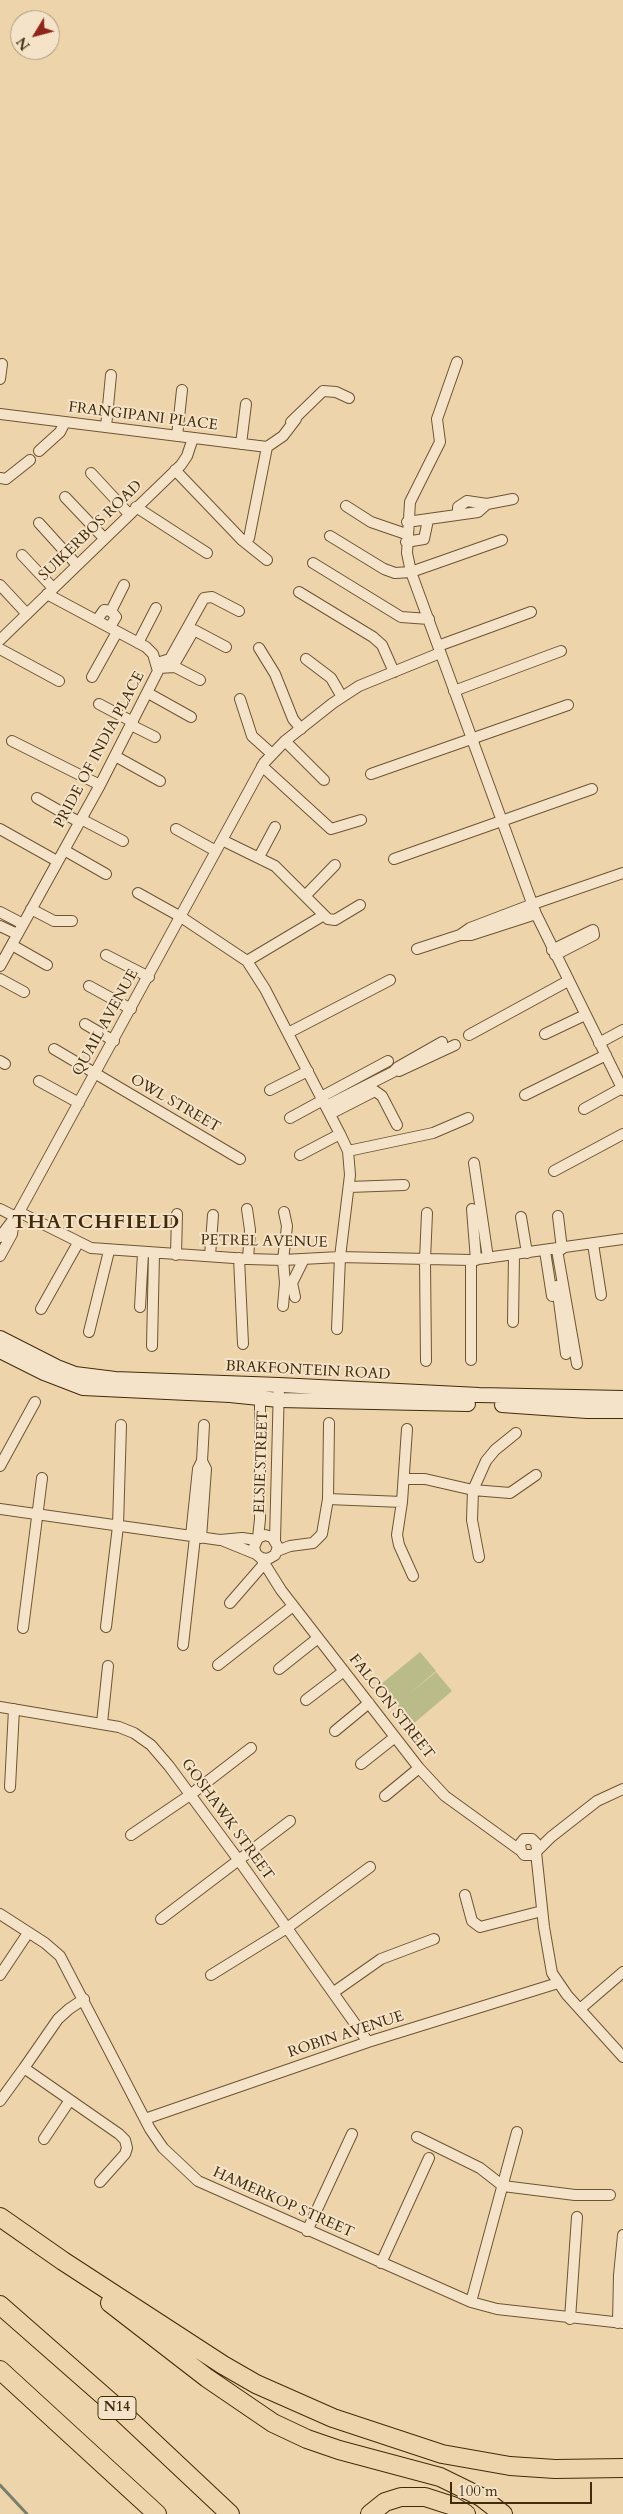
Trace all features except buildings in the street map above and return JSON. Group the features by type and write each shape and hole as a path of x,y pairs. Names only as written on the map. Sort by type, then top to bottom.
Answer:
{"highway":[{"path":"0,2217 63,2261 231,2370 279,2395 341,2421 442,2454 510,2466 554,2469 623,2468"},
{"path":"63,2261 83,2282 150,2336 246,2407 307,2439 339,2450 440,2477 481,2497 503,2514"},
{"name":"N14","path":"0,2305 114,2405 230,2514"},
{"path":"0,2370 157,2514"},
{"path":"370,2514 385,2502 401,2497 425,2497 453,2506 466,2514"}],"street":[{"path":"457,362 437,420 441,438 434,456 410,502 406,538 411,572 535,909 568,981 623,1089 584,1110"},
{"path":"0,379 2,364"},
{"path":"106,427 111,375"},
{"path":"177,436 182,390"},
{"path":"249,538 269,447 323,391 336,392 349,398"},
{"path":"241,444 246,404"},
{"name":"FRANGIPANI PLACE","path":"0,414 269,447"},
{"path":"39,451 60,432 65,422"},
{"name":"SUIKERBOS ROAD","path":"0,641 186,460 194,438"},
{"path":"260,512 269,447"},
{"path":"0,478 6,479 30,460"},
{"path":"175,470 242,540 267,560"},
{"path":"91,473 132,511 203,554"},
{"path":"65,497 104,538"},
{"path":"407,522 458,516 458,507 467,500 488,504 513,499"},
{"path":"346,506 371,522 406,538 424,539 428,520"},
{"path":"39,523 78,564"},
{"path":"330,536 384,569 396,573 411,572 502,540"},
{"name":"PRIDE OF INDIA PLACE","path":"0,966 100,785 148,693 158,665 153,654 138,643 50,591 22,556"},
{"path":"313,563 401,617 429,619"},
{"path":"0,585 27,614"},
{"path":"111,611 124,585"},
{"path":"299,592 374,637 382,645 394,672"},
{"path":"173,660 204,598 212,597 239,611"},
{"path":"138,643 156,608"},
{"path":"94,679 116,631 116,618 111,611 104,610 98,620"},
{"name":"QUAIL AVENUE","path":"0,1237 16,1216 80,1103 262,766 272,754 301,728 359,686 531,612"},
{"path":"158,665 173,660 194,630 226,646"},
{"path":"0,641 59,682"},
{"path":"259,648 275,674 293,719 301,728"},
{"path":"454,691 561,651"},
{"path":"306,659 331,678 342,697"},
{"path":"158,665 176,667 203,679 173,660"},
{"path":"148,693 191,717"},
{"path":"240,699 252,736 272,754"},
{"path":"99,704 155,737"},
{"path":"371,774 568,705"},
{"path":"12,741 100,785"},
{"path":"285,741 324,780"},
{"path":"115,756 160,781"},
{"path":"262,766 331,829 361,820"},
{"path":"394,859 592,789"},
{"path":"37,798 123,841"},
{"path":"81,819 115,832"},
{"path":"259,858 275,827"},
{"path":"0,829 57,861"},
{"path":"176,830 236,852 264,867"},
{"path":"219,846 259,858 280,871 306,895 324,916 335,920 360,905"},
{"path":"64,850 106,874"},
{"path":"306,895 335,865"},
{"path":"417,949 460,935 471,936 484,927 535,909 623,873"},
{"path":"138,893 181,917 247,961 265,989 348,1151 349,1186 340,1257 337,1329"},
{"path":"31,908 54,921 72,921"},
{"path":"0,912 20,929"},
{"path":"247,961 324,916"},
{"path":"0,918 20,929"},
{"path":"0,926 20,929"},
{"path":"554,952 573,942"},
{"path":"12,945 47,965"},
{"path":"106,956 149,977"},
{"path":"0,979 24,992"},
{"path":"288,1033 390,980"},
{"path":"469,1035 568,981"},
{"path":"89,986 131,1009"},
{"path":"545,1034 585,1015"},
{"path":"85,1024 114,1041"},
{"path":"600,1043 623,1030"},
{"path":"393,1072 398,1066 442,1042"},
{"path":"290,1118 393,1072 404,1070 455,1045"},
{"name":"OWL STREET","path":"54,1049 240,1159"},
{"path":"525,1095 606,1055"},
{"path":"325,1104 388,1061"},
{"path":"270,1090 308,1071"},
{"path":"38,1081 80,1103"},
{"path":"325,1104 375,1091 382,1096 397,1125"},
{"path":"348,1151 433,1133 468,1118"},
{"path":"300,1155 340,1134"},
{"path":"554,1171 623,1134"},
{"path":"474,1163 488,1258"},
{"path":"349,1186 404,1185"},
{"name":"PETREL AVENUE","path":"0,1209 78,1243 109,1251 284,1260 340,1257 474,1260 623,1239"},
{"path":"471,1360 474,1260 472,1209"},
{"path":"242,1344 244,1258 250,1230 247,1210"},
{"path":"283,1306 287,1226 284,1212"},
{"path":"426,1361 425,1260 427,1213"},
{"path":"176,1254 177,1214"},
{"name":"QUAIL AVENUE","path":"0,1256 12,1234 16,1216"},
{"path":"210,1256 213,1216"},
{"path":"554,1309 554,1250 558,1216"},
{"path":"521,1217 527,1254"},
{"path":"41,1309 78,1243"},
{"path":"593,1244 601,1295"},
{"path":"554,1250 566,1354"},
{"path":"554,1250 577,1364"},
{"path":"89,1332 109,1251"},
{"path":"140,1307 148,1253"},
{"path":"147,1329 148,1253"},
{"path":"148,1253 152,1346"},
{"path":"513,1322 514,1255"},
{"path":"295,1297 292,1283 304,1259"},
{"name":"BRAKFONTEIN ROAD","path":"0,1338 57,1367 94,1377 156,1382 279,1384 479,1396 623,1398"},
{"name":"BRAKFONTEIN ROAD","path":"0,1351 62,1381 83,1388 279,1400 516,1405 587,1411 623,1411"},
{"name":"ELSIE STREET","path":"257,1539 260,1519 260,1384"},
{"name":"ELSIE STREET","path":"276,1547 279,1384"},
{"path":"0,1466 35,1402"},
{"path":"276,1547 310,1544 320,1538 328,1499 329,1423"},
{"path":"106,1627 118,1526 121,1425"},
{"path":"183,1645 196,1537 198,1469 202,1461 204,1425"},
{"path":"407,1429 405,1479 397,1535 399,1545 413,1576"},
{"path":"479,1557 472,1520 473,1490 490,1455 502,1442 516,1433"},
{"path":"405,1479 425,1478 473,1490 510,1493 536,1475"},
{"path":"23,1628 42,1478"},
{"path":"328,1499 402,1502"},
{"name":"FALCON STREET","path":"0,1509 220,1540 257,1539"},
{"path":"260,1559 254,1547 257,1539 265,1535 276,1547"},
{"name":"FALCON STREET","path":"220,1540 260,1559 295,1608 419,1768 445,1796 504,1838 530,1852"},
{"path":"260,1559 268,1559 276,1547"},
{"path":"272,1576 276,1547"},
{"path":"230,1603 260,1559"},
{"path":"232,1660 295,1608"},
{"path":"218,1665 295,1608"},
{"path":"279,1669 318,1638"},
{"path":"102,1723 108,1666"},
{"path":"306,1700 344,1671"},
{"path":"335,1730 369,1703"},
{"name":"GOSHAWK STREET","path":"0,1707 102,1723 134,1733 151,1745 240,1862 368,2042"},
{"path":"10,1787 14,1709"},
{"path":"361,1764 395,1737"},
{"path":"131,1835 251,1748"},
{"path":"385,1796 419,1768"},
{"path":"530,1852 598,1802 623,1789"},
{"path":"161,1919 240,1862 290,1821"},
{"path":"504,1838 528,1839 551,1837"},
{"path":"528,1839 536,1843 530,1852"},
{"path":"528,1839 520,1844 530,1852 537,1874 549,1960 558,1983 623,2056"},
{"path":"211,1975 287,1928 370,1866"},
{"path":"465,1895 472,1920 480,1927 542,1911"},
{"name":"HAMERKOP STREET","path":"0,1914 60,1956 145,2119 163,2148 198,2181 470,2302 497,2309 570,2319 621,2323"},
{"path":"0,1975 28,1933"},
{"path":"334,1992 380,1959 434,1939"},
{"path":"580,2009 623,1972"},
{"name":"ROBIN AVENUE","path":"145,2119 368,2042 558,1983"},
{"path":"0,2101 58,2019 84,1999"},
{"path":"24,2068 119,2134 127,2144 125,2154 100,2182"},
{"path":"44,2138 70,2100"},
{"path":"470,2302 518,2132"},
{"path":"307,2230 352,2134"},
{"path":"418,2137 480,2168 502,2186 575,2195 610,2195"},
{"path":"380,2263 429,2158"},
{"path":"570,2319 577,2217"},
{"path":"621,2323 619,2270 623,2235"}],"green space":[{"path":"420,1652 436,1671 408,1695 436,1672 452,1691 413,1724 380,1685"}],"waterway":[{"path":"0,2485 27,2514"}],"district":[{"name":"THATCHFIELD","path":"96,1223"}]}
